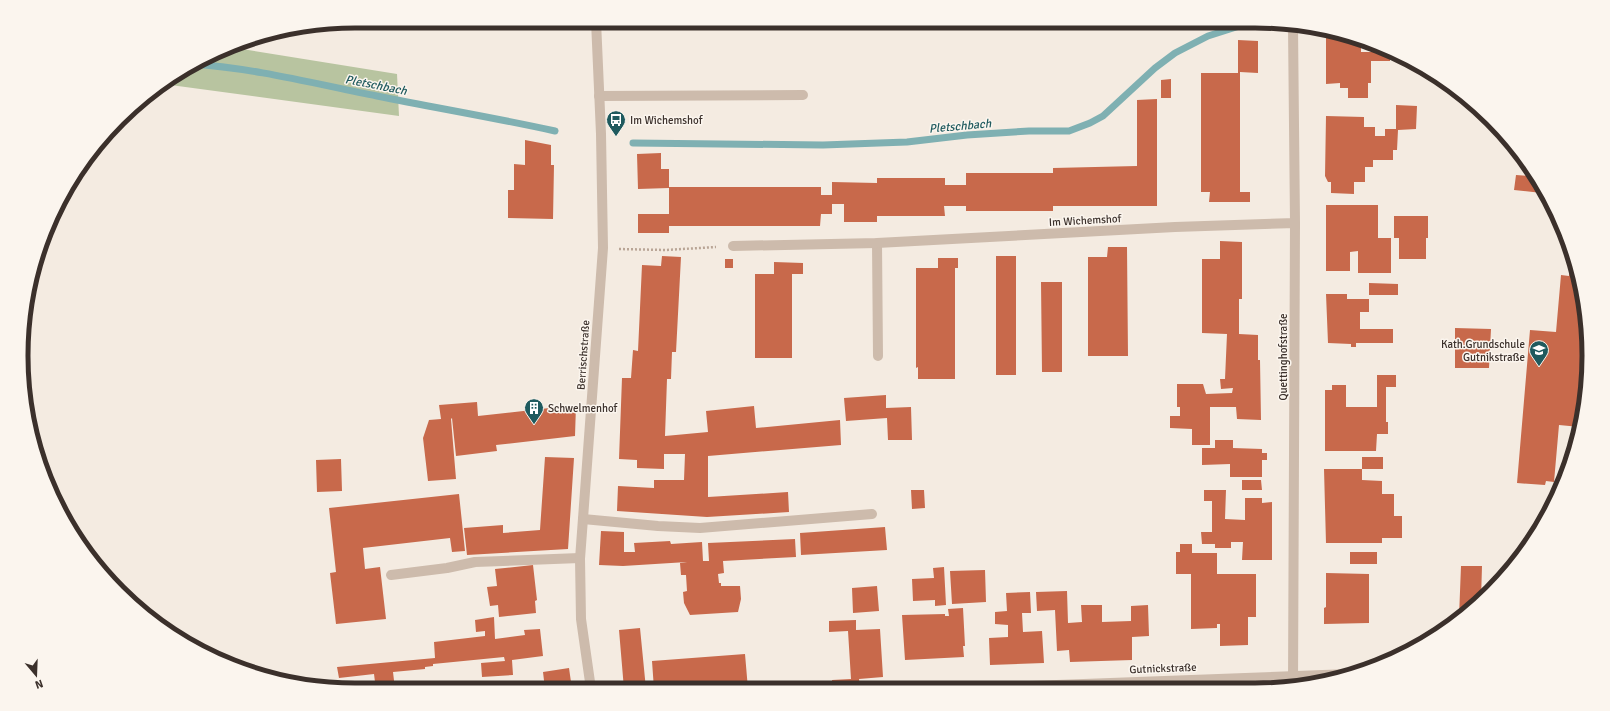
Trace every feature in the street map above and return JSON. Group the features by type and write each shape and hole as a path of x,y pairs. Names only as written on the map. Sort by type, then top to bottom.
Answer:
{"street":[{"name":"Berrischstraße","path":"590,683 582,619 580,558 603,248 596,28"},
{"name":"Quettinghofstraße","path":"1293,31 1295,223 1293,680"},
{"path":"599,96 804,95"},
{"name":"Im Wichemshof","path":"733,246 877,243 1175,227 1295,223"},
{"path":"877,243 878,356"},
{"path":"583,519 658,526 700,528 872,514"},
{"path":"391,576 447,568 475,562 580,558"},
{"name":"Gutnickstraße","path":"1099,683 1329,674"}],"path":[{"path":"603,248 666,250 733,246"}],"green space":[{"path":"241,49 397,74 399,116 171,85 211,62"}],"building":[{"path":"1326,36 1361,45 1361,52 1375,51 1390,58 1390,61 1371,61 1371,83 1368,83 1368,98 1348,98 1348,88 1340,88 1340,83 1326,84"},
{"path":"1238,40 1258,41 1258,73 1240,72 1240,192 1250,192 1250,202 1209,202 1210,192 1201,192 1201,73 1238,73"},
{"path":"1171,79 1171,98 1161,98 1161,80"},
{"path":"1157,99 1157,206 1053,206 1053,211 966,211 966,206 944,206 945,216 877,216 877,222 844,222 844,204 832,204 832,214 821,214 820,226 669,226 669,233 638,233 638,214 669,214 669,188 638,189 637,154 661,153 661,169 669,169 669,187 821,187 821,195 832,195 832,182 877,183 877,178 945,178 945,185 966,185 966,173 1053,173 1053,168 1137,166 1137,100"},
{"path":"1396,105 1417,106 1416,129 1398,130 1397,150 1393,150 1393,160 1373,160 1373,167 1365,167 1365,182 1354,182 1354,194 1331,193 1331,182 1328,182 1325,176 1326,116 1364,117 1364,127 1375,127 1375,136 1385,136 1385,129 1396,129"},
{"path":"525,140 551,145 551,165 554,165 553,219 508,218 508,190 514,190 514,164 525,165"},
{"path":"1516,175 1528,176 1538,193 1514,190"},
{"path":"1326,205 1378,205 1378,238 1391,238 1391,273 1358,273 1358,251 1350,252 1350,271 1326,271"},
{"path":"1394,216 1428,216 1426,259 1399,259 1399,238 1394,238"},
{"path":"1220,241 1242,242 1242,299 1239,299 1239,334 1258,335 1261,420 1237,419 1236,407 1210,407 1210,445 1192,445 1192,429 1170,428 1170,416 1180,416 1180,407 1177,407 1177,384 1203,384 1206,394 1232,393 1233,388 1221,389 1220,379 1225,379 1227,334 1202,333 1202,259 1220,259"},
{"path":"1108,247 1127,247 1128,356 1088,356 1088,257 1107,257"},
{"path":"662,256 681,257 676,352 672,352 671,379 667,379 665,436 708,432 706,411 754,406 756,428 840,420 841,445 708,456 708,497 788,492 789,512 707,517 617,511 618,486 654,488 654,480 684,480 685,454 664,454 664,469 637,468 637,460 619,459 622,378 631,378 633,350 638,351 642,265 661,266"},
{"path":"996,256 1016,256 1016,375 996,375"},
{"path":"938,258 958,258 958,268 955,268 955,379 918,379 918,367 916,368 916,268 938,268"},
{"path":"725,259 733,259 733,268 725,268"},
{"path":"774,262 803,263 803,274 792,274 792,358 755,358 755,274 774,274"},
{"path":"1569,273 1572,273 1576,292 1582,356 1579,398 1574,426 1559,425 1554,482 1546,481 1545,485 1517,483 1530,330 1556,332 1561,275 1569,276"},
{"path":"1041,282 1062,282 1062,372 1042,372"},
{"path":"1369,283 1398,284 1398,295 1369,295"},
{"path":"1326,294 1347,294 1347,299 1369,299 1369,312 1360,312 1360,329 1393,329 1393,343 1356,343 1356,347 1351,347 1351,344 1328,343"},
{"path":"1455,328 1491,329 1489,368 1455,368"},
{"path":"1377,375 1396,375 1396,387 1386,387 1386,422 1388,422 1388,434 1377,434 1376,451 1325,451 1325,390 1332,390 1332,385 1346,385 1346,407 1377,407"},
{"path":"886,395 886,408 911,407 912,440 888,440 887,418 846,421 844,398"},
{"path":"477,402 478,416 576,405 575,436 496,445 497,451 456,456 452,418 456,479 428,481 423,438 429,420 441,419 439,405"},
{"path":"1215,440 1233,440 1233,448 1262,449 1262,453 1267,453 1267,460 1262,460 1262,477 1230,477 1230,464 1202,465 1202,448 1215,448"},
{"path":"545,457 574,458 568,549 467,555 464,528 503,525 503,533 540,530"},
{"path":"1362,457 1383,457 1383,469 1362,469"},
{"path":"341,459 342,491 317,492 316,460"},
{"path":"1324,469 1362,469 1362,480 1382,481 1382,494 1394,494 1394,516 1402,516 1402,538 1382,538 1382,543 1326,543"},
{"path":"1242,480 1261,480 1262,490 1242,490"},
{"path":"911,490 924,490 925,508 912,509"},
{"path":"1204,490 1226,490 1225,519 1245,520 1245,498 1262,498 1262,503 1272,502 1272,560 1242,560 1243,542 1231,542 1231,548 1215,548 1215,544 1202,544 1201,532 1212,532 1212,501 1204,501"},
{"path":"459,494 465,551 452,552 450,538 363,548 365,569 380,567 386,619 336,624 330,573 336,572 329,508"},
{"path":"885,527 887,550 801,555 800,533"},
{"path":"601,531 624,532 624,552 635,552 634,543 670,541 671,544 702,542 703,561 709,561 708,543 795,539 796,557 723,561 724,573 718,574 719,583 721,583 721,586 740,586 741,599 738,612 690,615 684,603 683,592 687,591 686,575 681,575 680,563 687,562 623,566 599,565"},
{"path":"1180,544 1192,544 1192,553 1217,553 1217,574 1256,574 1256,617 1248,617 1248,645 1220,646 1220,624 1217,624 1217,628 1191,629 1191,574 1176,574 1176,552 1180,552"},
{"path":"1350,552 1377,552 1377,564 1350,564"},
{"path":"533,565 537,600 535,601 536,613 499,617 498,605 490,606 487,587 497,586 495,569"},
{"path":"1461,566 1482,566 1481,591 1459,611"},
{"path":"944,567 946,605 935,606 935,600 913,601 912,579 934,578 933,568"},
{"path":"985,570 986,602 952,604 950,571"},
{"path":"1326,573 1369,574 1369,623 1324,624 1324,608 1326,607"},
{"path":"877,586 879,611 853,613 852,588"},
{"path":"1067,591 1068,623 1082,622 1081,605 1102,605 1102,622 1131,621 1131,606 1148,605 1149,636 1132,637 1132,660 1070,662 1069,650 1057,651 1055,610 1037,611 1036,592"},
{"path":"1030,592 1031,613 1022,613 1023,632 1042,631 1044,663 990,665 989,638 1008,637 1008,625 995,624 995,612 1007,611 1006,593"},
{"path":"963,608 965,646 963,646 964,657 905,660 902,615 945,614 945,616 949,616 948,609"},
{"path":"494,617 495,639 525,635 524,630 540,629 543,656 512,660 513,675 482,677 481,663 505,661 504,657 433,664 433,666 425,667 425,669 393,672 394,683 375,683 374,674 339,678 337,667 435,658 434,642 485,636 485,631 476,632 475,620"},
{"path":"856,620 856,630 880,629 883,677 859,679 859,683 832,683 832,680 851,679 848,631 829,632 829,621"},
{"path":"640,628 645,683 623,683 619,630"},
{"path":"745,654 747,683 654,683 652,661"},
{"path":"569,668 571,683 544,683 543,672"}],"waterway":[{"name":"Pletschbach","path":"633,143 823,145 907,142 967,135 1029,131 1069,131 1103,116 1155,68 1175,53 1208,36 1233,28"},
{"name":"Pletschbach","path":"205,65 262,73 555,131"}],"place":[{"name":"Im Wichemshof","path":"616,137"},
{"name":"Kath.Grundschule Gutnikstraße","path":"1539,367"},
{"name":"Schwelmenhof","path":"534,425"}]}
